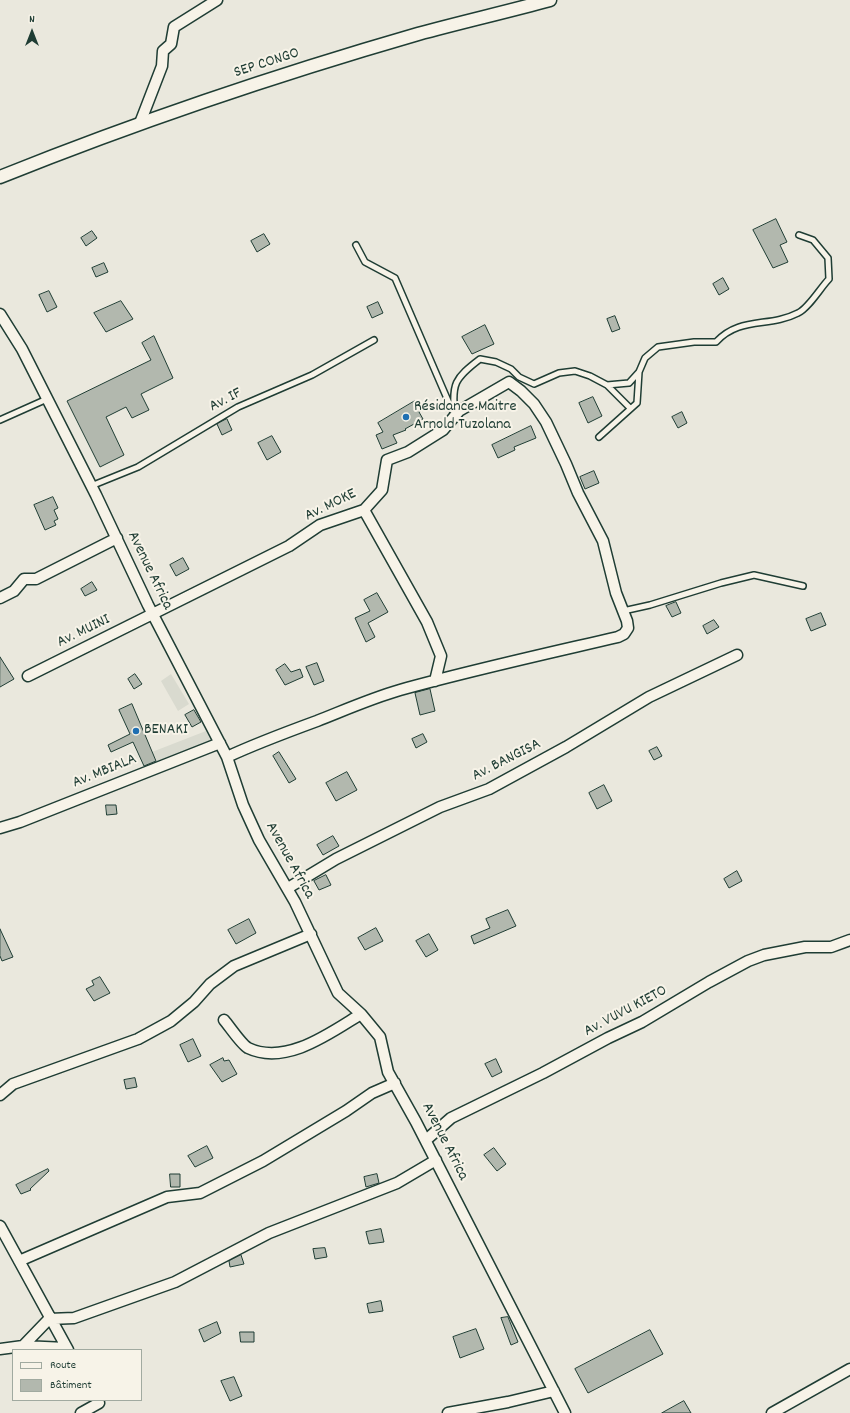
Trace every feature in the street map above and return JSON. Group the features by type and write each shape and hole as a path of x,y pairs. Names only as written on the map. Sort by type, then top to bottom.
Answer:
{"street":[{"path":"140,123 162,66 163,51 171,44 174,27 217,0"},
{"name":"SEP CONGO","path":"0,177 140,123 314,65 420,34 550,0"},
{"name":"Avenue Africa","path":"0,314 22,349 117,538 153,614 227,757 243,805 259,840 288,888 338,993 361,1014 380,1037 388,1072 426,1140 565,1413"},
{"name":"Av. MOKE","path":"153,614 289,546 320,525 364,510 382,490 387,460 408,452 443,430 459,411 509,382 534,404 548,428 578,493 603,541 623,611"},
{"path":"364,510 427,622 441,656 435,681"},
{"path":"0,598 14,590 24,578 36,578 117,538"},
{"path":"227,757 263,740 399,690 472,672 497,664 564,651 618,637 624,634 628,628 623,611"},
{"name":"Av. MUINI","path":"28,676 153,614"},
{"name":"Av. BANGISA","path":"288,888 336,859 440,807 489,789 566,747 649,697 737,655"},
{"name":"Av. MBIALA","path":"0,828 20,822 220,743"},
{"path":"0,1096 13,1084 138,1039 171,1021 194,1002 210,984 234,966 311,934"},
{"name":"Av. VUVU KIETO","path":"426,1140 451,1118 642,1022 709,982 748,961 764,955 792,949 819,946 831,947 850,940"},
{"path":"224,1020 247,1047 271,1054 298,1048 328,1034 361,1014"},
{"path":"19,1261 166,1197 200,1193 263,1161 346,1112 372,1093 395,1083"},
{"path":"23,1346 49,1319 74,1318 175,1282 269,1233 397,1183 436,1160"},
{"path":"0,1226 4,1243 19,1261 49,1319 67,1349"},
{"path":"0,1349 23,1346 67,1349"},
{"path":"772,1413 850,1369"},
{"path":"448,1413 508,1402 554,1391"},
{"path":"81,1413 98,1401 102,1413"}],"lane":[{"path":"607,385 629,383 639,372 645,358 658,347 694,342 716,342 725,332 741,325 781,320 800,313 829,279 828,258 813,240 799,235"},
{"path":"356,245 365,262 395,278 455,416"},
{"name":"Av. IF","path":"91,486 138,467 238,407 312,375 374,340"},
{"path":"455,416 452,395 457,379 480,359 496,362 511,369 519,377 534,384 558,374 575,371 590,376 607,385 630,408"},
{"path":"599,437 637,403 639,372"},
{"path":"0,420 47,399"},
{"path":"623,611 650,606 721,583 754,575 803,586"}],"shaded area":[{"path":"171,674 189,704 178,711 161,681"},
{"path":"206,731 211,741 157,761 152,752"}],"building":[{"path":"776,219 787,242 780,245 788,262 773,268 753,230"},
{"path":"92,231 97,238 86,246 81,238"},
{"path":"264,234 270,244 257,252 251,241"},
{"path":"104,263 108,272 96,277 92,268"},
{"path":"723,278 729,289 719,295 713,284"},
{"path":"49,291 57,307 47,312 39,295"},
{"path":"121,301 133,319 106,332 94,313"},
{"path":"378,302 383,313 372,318 367,307"},
{"path":"615,316 620,329 612,332 607,319"},
{"path":"485,325 494,344 472,354 462,337"},
{"path":"154,336 173,378 141,394 149,410 132,418 126,407 106,417 124,455 100,467 67,401 151,360 142,343"},
{"path":"593,397 602,416 588,423 579,403"},
{"path":"415,401 421,411 419,412 423,419 405,429 406,430 393,435 397,443 382,449 376,435 383,432 378,423"},
{"path":"682,412 687,423 678,428 672,417"},
{"path":"227,419 232,430 222,435 217,424"},
{"path":"531,426 536,438 514,447 515,450 498,458 492,445"},
{"path":"272,436 281,452 267,460 258,443"},
{"path":"594,471 599,483 585,489 580,477"},
{"path":"53,497 58,508 54,510 58,519 54,521 56,525 45,530 34,505"},
{"path":"183,558 189,569 176,576 170,565"},
{"path":"92,582 97,590 85,596 81,589"},
{"path":"377,593 388,612 368,623 375,637 366,642 355,618 370,611 364,600"},
{"path":"676,602 681,613 672,617 666,606"},
{"path":"821,613 826,625 811,631 806,619"},
{"path":"714,620 719,627 707,634 703,626"},
{"path":"0,657 14,679 0,687"},
{"path":"317,663 324,681 314,685 306,667"},
{"path":"285,664 291,672 300,669 303,677 285,685 276,670"},
{"path":"135,674 142,684 134,689 128,679"},
{"path":"430,689 435,711 420,715 415,693"},
{"name":"BENAKI","path":"132,704 156,761 144,766 133,742 111,752 108,745 130,734 119,710"},
{"path":"194,710 201,722 192,727 185,715"},
{"path":"423,734 427,742 416,748 412,739"},
{"path":"657,747 662,756 654,760 649,751"},
{"path":"279,752 296,779 289,783 273,756"},
{"path":"347,772 357,790 336,801 326,783"},
{"path":"604,785 612,801 597,809 589,793"},
{"path":"106,805 116,805 117,814 107,815"},
{"path":"333,836 339,846 323,855 317,845"},
{"path":"737,871 742,881 729,888 724,879"},
{"path":"326,875 331,885 319,890 314,881"},
{"path":"508,910 516,926 474,944 471,936 490,928 486,919"},
{"path":"249,919 256,933 236,944 228,930"},
{"path":"376,928 383,941 365,950 358,938"},
{"path":"0,929 13,957 2,961 0,956"},
{"path":"429,934 438,950 426,957 416,941"},
{"path":"100,977 110,993 94,1001 86,989 94,985 92,981"},
{"path":"193,1039 201,1056 188,1062 180,1045"},
{"path":"223,1058 224,1061 229,1060 237,1074 222,1082 210,1065"},
{"path":"496,1059 502,1072 492,1077 485,1064"},
{"path":"135,1078 137,1087 126,1089 124,1080"},
{"path":"207,1146 213,1158 195,1167 188,1156"},
{"path":"494,1148 506,1164 497,1171 484,1155"},
{"path":"48,1169 49,1171 30,1189 31,1190 21,1194 16,1185"},
{"path":"170,1174 180,1174 180,1187 171,1187"},
{"path":"377,1174 379,1183 366,1187 364,1177"},
{"path":"381,1229 384,1242 369,1244 366,1232"},
{"path":"325,1248 327,1257 315,1259 313,1249"},
{"path":"241,1255 244,1264 230,1267 229,1261"},
{"path":"381,1301 383,1311 369,1313 367,1304"},
{"path":"508,1317 518,1342 511,1345 501,1318"},
{"path":"217,1322 221,1333 204,1342 199,1330"},
{"path":"476,1329 484,1349 460,1358 453,1337"},
{"path":"650,1330 663,1354 588,1393 575,1369"},
{"path":"240,1332 254,1332 254,1342 241,1342"},
{"path":"234,1377 242,1396 230,1401 221,1381"},
{"path":"684,1401 691,1413 662,1413"}],"place":[{"name":"Résidance Maitre Arnold Tuzolana","path":"406,417"},
{"name":"BENAKI","path":"136,731"}]}
